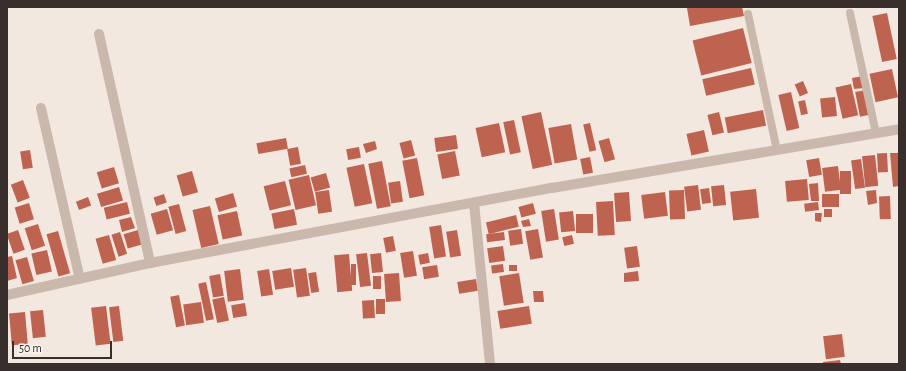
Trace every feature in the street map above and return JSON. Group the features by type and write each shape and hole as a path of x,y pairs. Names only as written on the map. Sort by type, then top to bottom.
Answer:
{"street":[{"path":"99,34 150,263"},
{"path":"41,108 80,279"},
{"path":"7,295 150,263 474,203 899,129"},
{"path":"474,203 490,364"}],"lane":[{"path":"850,13 876,133"},
{"path":"748,14 777,150"}],"building":[{"path":"742,7 744,16 690,26 687,8"},
{"path":"887,13 897,59 882,62 872,16"},
{"path":"743,28 752,63 701,76 693,41"},
{"path":"751,68 755,85 706,96 702,79"},
{"path":"892,69 898,97 876,102 870,74"},
{"path":"863,76 864,88 854,89 852,78"},
{"path":"803,81 808,93 800,96 795,85"},
{"path":"851,84 858,115 843,119 835,88"},
{"path":"866,90 871,115 860,117 855,92"},
{"path":"791,92 799,128 787,131 778,95"},
{"path":"835,97 837,116 822,117 820,99"},
{"path":"805,100 808,114 801,115 798,101"},
{"path":"763,110 766,126 728,133 725,117"},
{"path":"541,112 552,165 533,169 521,116"},
{"path":"719,112 724,132 712,135 707,115"},
{"path":"514,120 521,152 510,155 503,122"},
{"path":"499,123 505,152 482,157 476,128"},
{"path":"590,123 596,150 589,152 583,125"},
{"path":"571,124 577,159 555,163 548,128"},
{"path":"704,130 709,151 691,155 686,134"},
{"path":"456,135 458,149 436,152 434,138"},
{"path":"286,138 288,149 258,154 256,143"},
{"path":"609,138 615,159 604,162 598,141"},
{"path":"411,140 415,155 404,159 399,143"},
{"path":"375,141 377,149 366,153 363,144"},
{"path":"298,147 301,164 290,166 287,149"},
{"path":"359,147 361,158 348,160 346,149"},
{"path":"30,150 33,168 23,169 20,152"},
{"path":"455,151 460,176 442,179 437,154"},
{"path":"887,153 888,172 878,172 877,154"},
{"path":"890,153 899,153 899,186 893,187"},
{"path":"875,155 878,186 865,187 862,156"},
{"path":"590,157 593,173 583,175 580,159"},
{"path":"417,158 424,195 410,198 402,161"},
{"path":"819,158 822,175 809,177 806,160"},
{"path":"861,159 865,188 855,189 851,160"},
{"path":"382,161 391,206 377,209 368,164"},
{"path":"364,164 372,203 355,207 346,168"},
{"path":"305,165 307,174 291,177 289,169"},
{"path":"838,166 841,190 825,192 822,168"},
{"path":"114,167 119,183 102,189 97,172"},
{"path":"192,171 198,192 183,197 177,175"},
{"path":"840,171 851,171 851,194 840,194"},
{"path":"326,173 330,187 315,192 311,177"},
{"path":"309,175 316,205 296,210 289,180"},
{"path":"807,179 809,200 787,202 785,181"},
{"path":"23,180 30,198 18,202 11,185"},
{"path":"285,181 291,205 270,211 264,186"},
{"path":"400,181 403,202 391,203 388,183"},
{"path":"818,183 819,201 811,201 809,184"},
{"path":"698,185 701,210 687,212 684,187"},
{"path":"724,185 726,205 713,206 711,186"},
{"path":"119,187 123,200 101,207 97,194"},
{"path":"709,188 711,203 702,204 700,189"},
{"path":"756,189 759,218 733,221 730,192"},
{"path":"329,190 332,212 318,214 315,192"},
{"path":"684,190 685,219 670,220 669,191"},
{"path":"876,190 877,203 868,205 866,191"},
{"path":"629,192 631,221 616,222 614,193"},
{"path":"665,192 668,216 644,219 641,195"},
{"path":"233,193 237,206 219,212 215,199"},
{"path":"164,194 167,203 156,206 154,197"},
{"path":"822,194 839,194 839,207 822,207"},
{"path":"879,196 890,196 891,219 880,219"},
{"path":"88,197 91,205 79,210 76,202"},
{"path":"613,201 615,235 598,236 596,202"},
{"path":"127,202 130,214 107,219 104,208"},
{"path":"818,202 819,210 805,212 804,204"},
{"path":"29,203 34,219 20,224 15,207"},
{"path":"533,203 536,214 521,218 519,207"},
{"path":"179,204 186,231 176,234 168,207"},
{"path":"210,206 219,244 201,248 192,210"},
{"path":"167,209 173,230 157,235 151,214"},
{"path":"294,209 297,225 274,229 271,213"},
{"path":"554,209 559,240 546,242 541,211"},
{"path":"824,209 832,209 832,217 824,217"},
{"path":"237,211 242,235 223,240 217,215"},
{"path":"573,211 575,231 561,232 559,212"},
{"path":"815,213 822,213 821,222 815,221"},
{"path":"576,214 593,214 593,233 576,233"},
{"path":"516,215 519,227 489,234 486,222"},
{"path":"131,217 135,228 122,232 119,220"},
{"path":"529,219 531,226 523,227 521,221"},
{"path":"38,224 45,246 32,250 25,228"},
{"path":"441,225 446,257 434,258 429,227"},
{"path":"521,229 523,244 510,246 508,231"},
{"path":"538,229 543,258 530,260 525,231"},
{"path":"18,230 25,250 13,254 7,234"},
{"path":"138,230 142,244 128,249 124,234"},
{"path":"457,230 461,256 450,257 446,232"},
{"path":"58,231 70,273 59,277 46,234"},
{"path":"120,232 127,254 119,257 111,235"},
{"path":"504,232 505,240 487,242 486,234"},
{"path":"109,235 116,260 103,264 96,239"},
{"path":"572,235 574,244 564,246 562,237"},
{"path":"393,236 396,251 386,253 383,238"},
{"path":"503,246 505,261 489,263 487,248"},
{"path":"637,246 640,267 627,269 624,248"},
{"path":"47,250 52,271 36,275 31,254"},
{"path":"413,251 417,276 404,278 400,253"},
{"path":"367,253 371,286 360,287 356,254"},
{"path":"381,253 383,272 372,273 370,254"},
{"path":"428,253 430,263 420,265 418,255"},
{"path":"349,254 352,291 337,292 334,255"},
{"path":"12,256 17,278 7,281 7,257"},
{"path":"27,257 34,281 22,284 15,260"},
{"path":"351,264 356,264 356,285 351,285"},
{"path":"503,264 504,272 492,273 491,265"},
{"path":"437,265 439,277 424,279 422,267"},
{"path":"509,265 517,265 517,271 509,271"},
{"path":"291,268 294,287 275,290 272,271"},
{"path":"306,268 310,296 297,298 293,270"},
{"path":"240,269 244,300 228,302 224,271"},
{"path":"269,269 273,295 261,297 257,271"},
{"path":"638,271 639,281 624,282 624,273"},
{"path":"316,272 319,292 311,293 308,273"},
{"path":"399,273 401,301 386,302 384,274"},
{"path":"519,273 524,303 504,306 499,276"},
{"path":"220,274 224,296 213,298 209,276"},
{"path":"373,276 381,276 381,289 373,289"},
{"path":"476,279 478,291 459,294 457,282"},
{"path":"206,282 214,319 206,321 198,284"},
{"path":"533,291 543,291 544,302 534,302"},
{"path":"179,295 185,325 176,327 170,297"},
{"path":"224,297 229,320 217,323 212,299"},
{"path":"376,299 385,299 385,314 376,314"},
{"path":"374,300 375,318 363,319 362,301"},
{"path":"201,302 204,323 186,325 183,305"},
{"path":"245,303 247,316 233,318 231,305"},
{"path":"106,306 111,344 96,346 91,308"},
{"path":"119,306 123,341 113,342 109,307"},
{"path":"529,306 532,324 500,329 497,311"},
{"path":"43,310 46,337 33,338 30,311"},
{"path":"25,312 28,344 12,345 9,313"},
{"path":"842,334 845,357 826,359 823,336"},
{"path":"840,360 841,364 823,364 823,362"}]}
